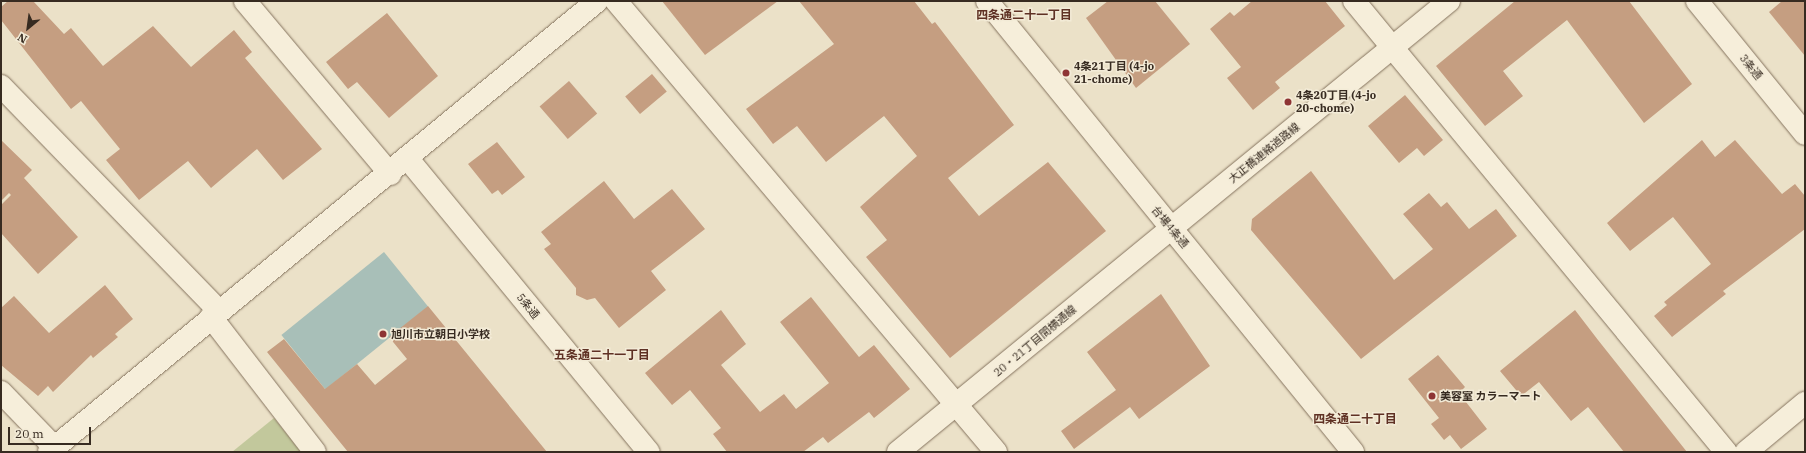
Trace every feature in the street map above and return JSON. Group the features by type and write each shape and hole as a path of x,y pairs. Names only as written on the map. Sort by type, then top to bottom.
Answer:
{"street":[{"path":"245,1 390,174"},
{"path":"1,392 52,450 215,314 390,174 597,1"},
{"path":"616,1 958,404 996,452"},
{"name":"台場4条通","path":"988,1 1353,452"},
{"path":"1354,1 1726,452"},
{"name":"大正橋連絡道路線","path":"1171,228 1450,1"},
{"name":"3条通","path":"1697,1 1805,134"},
{"path":"1,86 215,314 315,452"},
{"name":"5条通","path":"408,159 649,452"},
{"name":"20・21丁目間横通線","path":"898,452 1171,228"},
{"path":"1746,452 1805,403"}],"green space":[{"path":"274,418 301,452 232,452"}],"water":[{"path":"384,252 428,306 325,389 281,335"}],"building":[{"path":"8,1 33,1 64,34 71,28 103,66 153,26 191,67 234,30 252,52 245,58 322,149 283,180 257,149 211,188 188,161 139,200 106,160 120,149 81,101 71,109 1,20 1,7"},
{"path":"662,1 778,1 705,55"},
{"path":"799,1 914,1 932,24 935,22 1014,125 948,178 979,216 1048,162 1106,231 950,358 866,257 887,240 860,207 917,156 884,116 826,162 797,126 773,144 746,109 834,44"},
{"path":"1108,1 1155,1 1190,44 1136,88 1086,18"},
{"path":"1252,1 1325,1 1345,26 1275,82 1280,88 1253,110 1227,78 1241,67 1210,29 1230,12 1234,16"},
{"path":"1515,1 1629,1 1692,84 1644,123 1567,20 1503,71 1523,96 1485,126 1436,66"},
{"path":"1782,1 1805,1 1805,56 1769,12"},
{"path":"387,13 438,76 389,118 357,82 348,89 326,62"},
{"path":"652,74 667,92 640,114 625,96"},
{"path":"569,81 597,113 568,139 540,107"},
{"path":"1405,95 1443,140 1424,156 1417,148 1399,163 1368,126"},
{"path":"1,140 32,170 24,178 78,237 38,274 1,233 1,205 11,195 9,193 1,201"},
{"path":"1702,140 1715,157 1735,140 1782,194 1795,184 1805,196 1805,229 1723,291 1726,294 1672,337 1654,316 1667,305 1664,302 1711,264 1673,217 1630,251 1607,223"},
{"path":"497,142 525,177 502,195 498,190 492,194 468,164"},
{"path":"1311,171 1394,280 1433,249 1403,214 1429,193 1441,207 1447,202 1469,229 1496,209 1517,236 1361,359 1251,230 1252,219"},
{"path":"604,181 634,219 672,189 705,229 651,271 666,290 619,328 595,298 587,300 576,295 576,288 544,249 551,244 541,232"},
{"path":"105,285 133,319 115,334 118,337 93,358 91,355 53,392 48,386 38,396 1,365 1,308 14,296 49,333"},
{"path":"1161,294 1210,366 1139,419 1130,407 1074,449 1061,431 1116,390 1087,352"},
{"path":"811,297 859,357 874,345 910,389 874,418 869,412 828,443 823,437 803,452 727,452 713,434 721,428 690,390 672,405 645,373 721,310 746,344 721,365 760,412 784,394 796,409 829,383 780,322"},
{"path":"428,306 547,452 348,452 267,352 284,339 325,389 357,364 375,385 407,359 389,337"},
{"path":"1575,310 1687,452 1624,452 1588,407 1571,421 1539,382 1521,396 1500,371"},
{"path":"1438,355 1465,387 1459,393 1487,429 1461,449 1450,435 1444,440 1431,424 1439,418 1408,379"}],"place":[{"name":"4条21丁目 (4-jo 21-chome)","path":"1066,73"},
{"name":"4条20丁目 (4-jo 20-chome)","path":"1288,102"},
{"name":"旭川市立朝日小学校","path":"383,334"},
{"name":"美容室 カラーマート","path":"1432,396"}],"district":[{"name":"四条通二十一丁目","path":"1024,15"},
{"name":"五条通二十一丁目","path":"602,355"},
{"name":"四条通二十丁目","path":"1355,419"}]}
